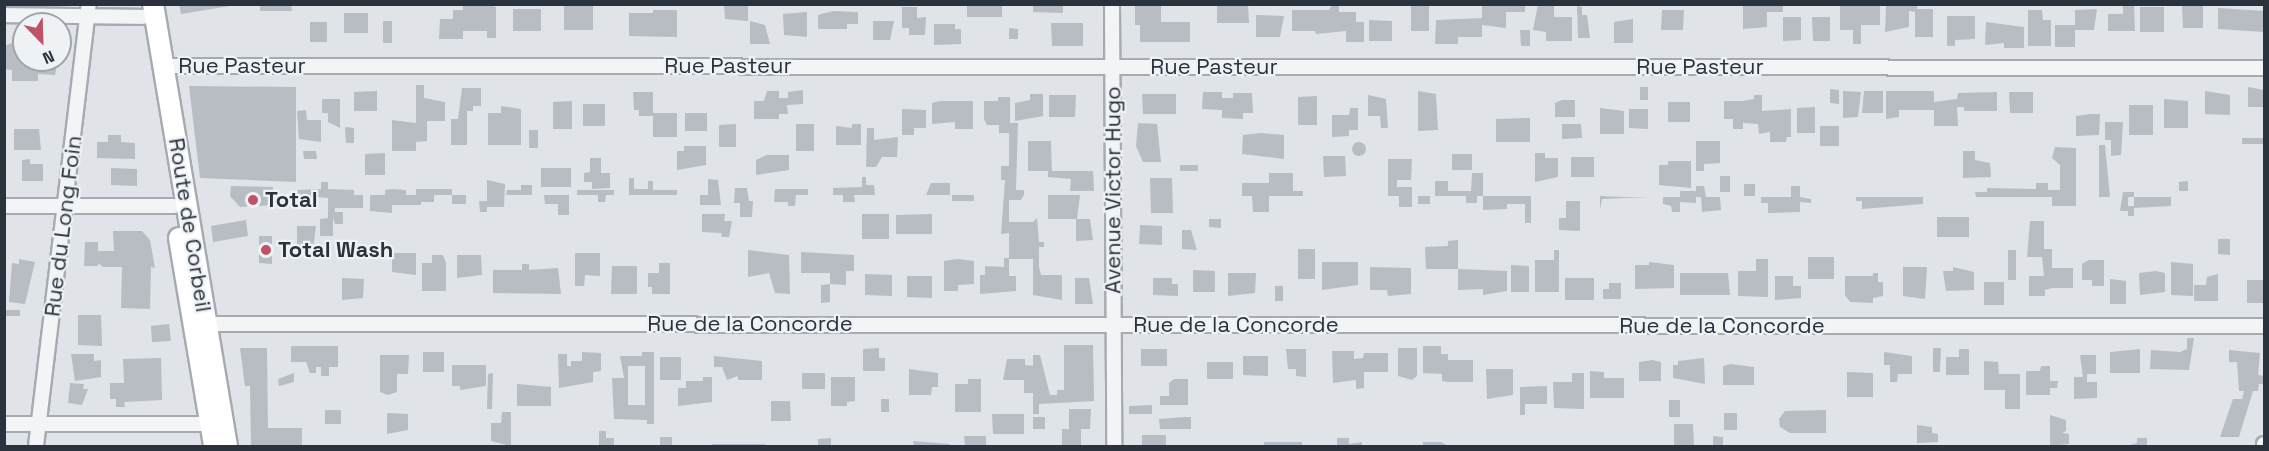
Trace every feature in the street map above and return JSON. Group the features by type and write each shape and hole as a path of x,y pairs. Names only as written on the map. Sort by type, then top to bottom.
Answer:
{"main road":[{"name":"Route de Corbeil","path":"145,9 164,66 227,447"},
{"name":"Route de Corbeil","path":"145,9 174,206 214,447"}],"street":[{"name":"Avenue Victor Hugo","path":"1112,4 1114,447"},
{"path":"4,15 145,9"},
{"name":"Rue du Long Foin","path":"36,447 88,10"},
{"name":"Rue Pasteur","path":"164,66 2265,68"},
{"path":"4,206 174,206"},
{"name":"Rue de la Concorde","path":"207,324 2265,326"},
{"path":"4,424 210,424"}],"building":[{"path":"179,4 230,4 230,6 181,14"},
{"path":"260,4 291,4 292,11 260,11"},
{"path":"487,4 496,7 496,38 487,38 487,31 463,31 463,39 439,39 440,19 453,19 453,10 463,10 463,6"},
{"path":"564,4 593,4 593,30 564,30"},
{"path":"724,4 748,4 748,21 725,19"},
{"path":"967,4 1002,4 1002,17 967,17"},
{"path":"1033,4 1063,4 1063,13 1033,12"},
{"path":"1135,4 1161,4 1161,22 1190,22 1190,42 1140,42 1140,25 1135,25"},
{"path":"1217,4 1248,4 1249,23 1217,23"},
{"path":"1333,4 1339,4 1339,12 1356,12 1356,22 1364,22 1364,42 1346,42 1346,31 1316,34 1315,31 1292,31 1292,10 1329,10"},
{"path":"1411,4 1429,4 1429,31 1411,31"},
{"path":"1482,4 1525,4 1525,12 1506,12 1506,28 1482,25 1482,37 1458,37 1458,44 1435,44 1436,20 1482,18"},
{"path":"1538,4 1554,4 1554,17 1572,17 1572,41 1546,41 1546,32 1533,30"},
{"path":"1880,4 1880,25 1861,25 1861,44 1853,44 1853,30 1840,30 1840,6"},
{"path":"1917,4 1917,9 1933,9 1933,37 1915,37 1915,12 1909,11 1909,27 1885,32 1886,6"},
{"path":"1743,5 1783,5 1783,12 1767,12 1767,27 1743,29"},
{"path":"2134,5 2135,31 2108,31 2108,14 2123,14 2123,6"},
{"path":"1577,6 1582,7 1582,15 1587,15 1590,38 1578,38"},
{"path":"2182,6 2203,6 2203,28 2183,28"},
{"path":"902,7 917,7 917,18 926,17 925,35 909,35 909,28 902,28"},
{"path":"2140,7 2164,7 2164,32 2140,32"},
{"path":"2218,8 2264,11 2264,32 2218,29"},
{"path":"513,9 541,9 541,31 513,31"},
{"path":"2097,9 2094,30 2075,30 2075,47 2055,47 2055,25 2075,25 2075,10"},
{"path":"653,10 677,10 677,37 629,36 629,13 653,13"},
{"path":"1662,10 1684,10 1683,30 1661,30"},
{"path":"2028,10 2042,10 2043,20 2051,20 2051,46 2028,46"},
{"path":"833,11 858,12 858,24 847,24 847,29 818,29 818,15"},
{"path":"807,12 807,37 784,35 783,14"},
{"path":"344,13 368,13 368,33 344,33"},
{"path":"1256,15 1284,16 1280,37 1256,37"},
{"path":"1947,16 1975,16 1975,39 1955,40 1955,46 1947,46"},
{"path":"1783,17 1801,17 1801,40 1783,41"},
{"path":"1812,17 1830,17 1830,41 1813,41"},
{"path":"1633,19 1633,43 1614,43 1614,22"},
{"path":"1369,20 1392,21 1392,41 1369,41"},
{"path":"383,21 392,21 392,43 383,43"},
{"path":"750,21 765,25 770,44 750,44"},
{"path":"873,21 894,21 890,40 873,40"},
{"path":"310,22 327,22 327,42 310,42"},
{"path":"1986,22 2024,27 2024,48 2004,48 2004,43 1985,45"},
{"path":"1051,23 1083,23 1083,46 1052,46"},
{"path":"934,24 955,24 955,29 961,29 961,44 934,45"},
{"path":"1009,28 1018,29 1018,39 1009,39"},
{"path":"1520,30 1530,30 1530,46 1521,46"},
{"path":"12,43 12,70 4,69 4,46"},
{"path":"12,72 56,72 55,75 38,74 38,81 12,81"},
{"path":"416,85 424,85 424,98 445,102 445,121 427,121 427,141 416,142 416,151 392,151 392,120 416,123"},
{"path":"189,86 296,87 296,182 200,178"},
{"path":"1640,87 1648,87 1648,100 1640,100"},
{"path":"2248,87 2264,90 2264,107 2248,107"},
{"path":"462,88 481,88 481,106 473,106 473,111 467,111 467,145 451,145 451,119 458,119"},
{"path":"1830,89 1839,90 1839,104 1830,103"},
{"path":"803,90 803,104 787,105 788,114 779,114 779,119 754,119 754,101 764,101 767,91 779,91 779,98 788,98 788,92"},
{"path":"377,91 377,111 354,111 354,92"},
{"path":"1418,91 1436,94 1438,130 1418,131"},
{"path":"1843,91 1861,92 1858,117 1843,118"},
{"path":"1864,91 1883,91 1883,113 1862,113"},
{"path":"1886,91 1934,91 1934,102 1957,99 1958,93 1997,92 1997,111 1964,111 1964,107 1957,107 1958,126 1934,126 1934,110 1899,110 1899,117 1886,119"},
{"path":"2205,91 2230,95 2230,115 2205,114"},
{"path":"633,92 653,92 653,113 677,113 677,137 653,137 653,116 639,116 639,110 634,110"},
{"path":"1203,92 1222,92 1222,98 1233,98 1233,93 1252,93 1253,113 1243,113 1243,119 1222,118 1222,110 1202,109"},
{"path":"2009,92 2033,92 2033,113 2010,113"},
{"path":"1030,94 1043,94 1043,116 1015,121 1015,103 1030,100"},
{"path":"1142,94 1176,94 1176,114 1143,114"},
{"path":"1049,95 1076,95 1075,117 1049,117"},
{"path":"1368,95 1386,99 1388,128 1381,128 1380,116 1368,116"},
{"path":"1754,95 1762,95 1762,111 1791,109 1791,137 1787,137 1786,142 1770,142 1770,132 1759,134 1758,124 1743,123 1743,129 1733,129 1733,119 1724,119 1724,101 1754,99"},
{"path":"1317,96 1317,125 1298,125 1298,97"},
{"path":"998,97 1010,97 1010,123 1018,123 1016,190 1024,190 1021,200 1009,200 1009,222 1033,222 1037,218 1039,242 1044,242 1044,247 1039,247 1041,275 1062,275 1062,300 1033,295 1033,259 1009,259 1009,276 1016,276 1016,291 980,294 980,275 985,275 985,266 1004,267 1004,258 1009,258 1009,233 1001,234 1005,180 1001,180 1001,166 1009,166 1009,133 999,133 999,125 987,125 984,119 984,101 998,101"},
{"path":"322,99 340,99 340,128 328,122 328,113 322,113"},
{"path":"2164,99 2188,101 2188,128 2164,128"},
{"path":"1562,100 1575,100 1575,117 1555,117 1555,103"},
{"path":"572,101 572,129 553,129 553,102"},
{"path":"973,101 973,129 955,129 955,122 932,124 932,103"},
{"path":"1668,102 1690,102 1690,122 1668,122"},
{"path":"583,104 605,104 605,126 583,126"},
{"path":"2129,105 2153,105 2153,135 2129,135"},
{"path":"501,106 521,109 521,145 488,145 488,113 501,113"},
{"path":"1815,107 1815,133 1797,133 1797,108"},
{"path":"1350,108 1358,108 1358,130 1349,130 1349,136 1332,137 1332,115 1349,115"},
{"path":"1600,108 1624,111 1624,134 1600,134"},
{"path":"902,109 926,110 926,128 914,128 914,135 902,135"},
{"path":"1629,109 1648,109 1648,129 1629,128"},
{"path":"306,110 307,120 321,120 321,142 299,139 297,111"},
{"path":"685,113 707,113 707,131 685,131"},
{"path":"2100,114 2099,135 2076,136 2076,116"},
{"path":"1530,118 1530,142 1496,142 1496,119"},
{"path":"2105,122 2123,122 2121,155 2111,156 2111,140 2105,140"},
{"path":"1138,123 1157,124 1161,162 1143,162 1136,146"},
{"path":"736,124 736,147 719,147 719,125"},
{"path":"796,124 814,124 814,151 796,151"},
{"path":"852,124 861,124 861,145 836,145 836,126 852,128"},
{"path":"1562,124 1581,124 1582,138 1562,139"},
{"path":"1820,126 1839,126 1839,146 1820,146"},
{"path":"345,127 354,128 354,143 346,143"},
{"path":"867,128 874,128 874,140 898,137 897,157 882,157 876,167 866,167"},
{"path":"14,129 39,129 41,150 14,150"},
{"path":"529,130 538,130 538,148 529,148"},
{"path":"1261,133 1284,135 1284,159 1242,154 1243,135"},
{"path":"108,135 121,135 121,142 135,143 135,159 97,158 97,142 108,142"},
{"path":"2242,138 2264,138 2264,144 2242,144"},
{"path":"1028,141 1051,141 1052,171 1093,171 1094,191 1070,191 1071,179 1048,177 1048,171 1028,171"},
{"path":"1696,141 1720,141 1720,163 1704,164 1704,171 1696,171"},
{"path":"1359,142 1364,144 1366,149 1364,154 1359,156 1354,154 1352,149 1354,144"},
{"path":"2099,145 2105,145 2110,197 2099,197"},
{"path":"684,146 706,146 706,165 677,170 677,151 684,151"},
{"path":"2055,147 2076,148 2076,206 2052,206 2052,197 1976,197 1975,192 1987,192 1987,188 2036,189 2036,183 2048,183 2048,190 2060,190 2060,165 2052,158"},
{"path":"303,151 316,151 317,159 304,159"},
{"path":"1963,151 1975,151 1975,160 1990,163 1991,177 1963,178"},
{"path":"385,153 385,175 365,175 365,154"},
{"path":"1535,153 1545,153 1545,158 1558,158 1558,177 1535,182"},
{"path":"1452,154 1472,154 1472,170 1452,170"},
{"path":"767,155 789,155 789,170 756,175 756,160"},
{"path":"1323,156 1345,156 1346,176 1324,177"},
{"path":"1571,157 1594,157 1594,177 1571,177"},
{"path":"590,158 601,158 601,173 610,173 610,188 592,189 592,182 584,182 584,173 590,172"},
{"path":"30,159 30,164 43,164 43,181 22,181 22,160"},
{"path":"1388,159 1412,159 1411,180 1397,180 1397,187 1412,187 1412,207 1399,207 1399,196 1388,196"},
{"path":"1668,161 1691,161 1691,188 1659,185 1659,165 1668,165"},
{"path":"1180,165 1198,165 1198,171 1180,171"},
{"path":"111,168 137,169 137,186 111,185"},
{"path":"541,168 571,168 571,187 541,187"},
{"path":"1269,173 1293,173 1293,191 1303,191 1303,196 1269,196 1269,212 1253,212 1252,196 1242,196 1242,183 1269,183"},
{"path":"1472,173 1483,173 1483,196 1477,196 1477,203 1466,203 1466,196 1435,196 1435,181 1448,181 1448,191 1471,191"},
{"path":"1720,176 1730,176 1730,192 1720,192"},
{"path":"862,177 866,177 866,185 874,185 875,195 854,195 855,202 843,202 843,195 833,195 833,188 862,187"},
{"path":"629,178 634,178 634,189 648,189 648,181 653,181 653,190 677,190 677,195 629,195"},
{"path":"1150,178 1172,178 1173,213 1151,213"},
{"path":"708,179 718,180 721,205 700,205 700,195 708,195"},
{"path":"487,180 505,184 504,207 487,207 487,212 480,212 479,201 487,201"},
{"path":"2188,181 2188,191 2179,191 2179,182"},
{"path":"321,182 328,182 328,189 354,190 354,195 363,195 363,208 335,208 335,212 343,212 343,224 335,224 333,218 333,236 320,236 320,219 328,218 328,198 297,195 297,190 321,189"},
{"path":"931,183 950,183 950,195 926,195"},
{"path":"1744,184 1755,184 1755,196 1744,196"},
{"path":"521,185 532,185 532,195 506,195 507,190 521,190"},
{"name":"Total","path":"231,186 273,187 273,205 240,207 230,196"},
{"path":"1696,186 1704,186 1706,197 1720,197 1721,210 1702,212 1701,197 1696,197 1696,203 1680,202 1680,212 1672,212 1671,206 1663,204 1663,197 1680,197 1680,191 1696,191"},
{"path":"1791,186 1800,186 1800,197 1811,199 1811,203 1800,202 1800,212 1768,213 1768,203 1761,203 1761,197 1791,197"},
{"path":"735,188 747,188 749,201 753,201 752,217 740,217 740,203 734,203"},
{"path":"416,189 452,189 452,195 434,195 434,202 421,202 421,205 392,205 392,213 370,211 370,195 385,195 385,190 406,190 406,195 416,195"},
{"path":"775,189 808,189 808,195 796,195 795,206 788,206 788,202 774,202"},
{"path":"577,190 614,190 614,195 606,195 605,202 598,202 598,195 577,195"},
{"path":"2123,192 2134,192 2134,197 2171,197 2171,206 2134,208 2134,216 2128,216 2128,211 2120,211","holes":["2128,197 2134,197 2134,206 2128,206"]},
{"path":"452,195 466,195 466,204 452,204"},
{"path":"544,195 569,195 569,215 558,215 558,204 545,204"},
{"path":"952,195 974,195 974,201 952,201"},
{"path":"1048,195 1080,195 1077,219 1090,219 1093,240 1076,241 1076,219 1048,219"},
{"path":"1418,196 1430,196 1430,204 1418,204"},
{"path":"1483,196 1531,196 1531,223 1525,223 1525,204 1507,204 1507,209 1483,210"},
{"path":"1600,196 1649,197 1602,199 1600,210"},
{"path":"1856,197 1923,197 1923,204 1862,209 1862,201 1856,201"},
{"path":"1566,201 1580,201 1580,231 1559,230 1559,218 1566,218"},
{"path":"702,214 725,214 724,221 732,221 729,237 722,237 721,233 702,232"},
{"path":"862,214 889,214 889,239 862,239"},
{"path":"932,214 932,234 896,234 896,215"},
{"path":"1937,217 1969,217 1969,237 1937,237"},
{"path":"1209,219 1221,219 1221,228 1209,227"},
{"name":"Total","path":"246,220 248,236 213,242 211,226"},
{"path":"2030,221 2044,221 2044,249 2052,249 2052,268 2073,268 2073,288 2052,288 2045,290 2045,296 2029,296 2029,276 2044,276 2042,257 2027,257"},
{"path":"1140,225 1162,226 1162,245 1139,244"},
{"path":"297,226 316,226 313,249 297,253"},
{"path":"1182,230 1191,230 1197,250 1182,249"},
{"path":"113,231 142,231 150,240 155,268 151,267 150,309 121,308 122,267 103,267 98,263 98,266 84,266 85,242 98,242 98,251 114,251"},
{"name":"Total Wash","path":"259,236 272,236 272,264 259,263"},
{"path":"2218,239 2230,239 2230,255 2218,254"},
{"path":"1458,240 1458,269 1426,269 1425,247 1448,246 1448,241"},
{"path":"1298,249 1315,249 1315,279 1298,279"},
{"path":"748,250 789,255 790,294 775,293 769,273 748,277"},
{"path":"1554,250 1559,250 1559,292 1535,292 1535,260 1554,260"},
{"path":"2008,250 2016,250 2016,280 2008,280"},
{"path":"801,252 854,255 854,271 846,271 846,285 830,284 830,273 801,273"},
{"path":"392,253 416,253 416,275 392,272"},
{"path":"575,253 600,253 600,276 585,275 584,286 575,286"},
{"path":"432,255 443,255 446,263 446,291 422,291 422,263 432,263"},
{"path":"457,255 481,255 482,275 457,278"},
{"path":"1808,257 1834,257 1834,279 1808,279"},
{"path":"19,259 35,262 25,304 9,302 12,263 19,264"},
{"path":"958,259 974,261 974,284 958,285 958,291 944,291 944,261"},
{"path":"1756,259 1768,259 1768,297 1738,296 1738,271 1756,271"},
{"path":"2089,260 2104,260 2104,286 2092,286 2092,280 2082,280 2082,264"},
{"path":"1322,262 1358,262 1358,285 1322,290"},
{"path":"1649,262 1674,265 1674,288 1635,289 1635,265 1649,265"},
{"path":"2171,262 2193,264 2193,296 2171,295"},
{"path":"659,263 670,263 670,294 652,294 652,287 648,287 648,273 659,273"},
{"path":"522,264 529,264 529,270 558,268 561,294 493,293 493,270 522,270"},
{"path":"1511,265 1529,266 1529,292 1511,292"},
{"path":"612,266 637,266 637,294 611,294"},
{"path":"1370,267 1411,268 1411,294 1388,296 1387,290 1370,290"},
{"path":"1903,267 1927,267 1925,299 1903,296"},
{"path":"1953,267 1974,272 1974,290 1946,291 1943,271 1953,271"},
{"path":"1458,269 1507,271 1507,291 1483,295 1483,289 1458,290"},
{"path":"1193,270 1215,271 1215,292 1193,292"},
{"path":"2156,271 2165,273 2165,292 2140,295 2139,273"},
{"path":"1228,273 1256,273 1255,293 1228,296"},
{"path":"1680,273 1728,273 1730,295 1680,295"},
{"path":"1873,273 1878,273 1878,282 1883,282 1883,296 1873,298 1873,303 1850,302 1845,295 1845,276 1873,276"},
{"path":"865,274 892,275 892,296 865,295"},
{"path":"2218,274 2218,301 2194,301 2194,285 2206,285 2207,277"},
{"path":"907,276 932,276 932,298 907,297"},
{"path":"1775,276 1793,276 1793,286 1801,286 1801,298 1775,300"},
{"path":"342,278 364,279 363,298 342,300"},
{"path":"1075,278 1089,278 1093,304 1075,304"},
{"path":"1153,278 1172,278 1172,284 1178,284 1178,296 1153,295"},
{"path":"1565,278 1594,278 1594,300 1565,300"},
{"path":"2110,279 2126,281 2126,304 2110,304"},
{"path":"2247,280 2264,280 2264,303 2247,303"},
{"path":"1984,282 2004,282 2004,305 1984,305"},
{"path":"1609,283 1621,283 1621,299 1603,299 1603,289 1609,289"},
{"path":"830,284 830,302 821,303 821,285"},
{"path":"1275,286 1283,286 1283,301 1275,301"},
{"path":"4,310 20,310 20,316 4,316"},
{"path":"78,315 101,315 102,346 78,345"},
{"path":"169,324 171,341 152,342 151,326"},
{"path":"2187,338 2194,338 2189,370 2150,369 2151,350 2180,352 2187,349"},
{"path":"1064,345 1093,345 1094,401 1039,404 1039,414 1033,414 1033,393 1024,393 1024,380 1003,380 1007,359 1025,359 1025,365 1033,366 1033,355 1040,355 1050,395 1057,395 1057,390 1064,390"},
{"path":"291,346 338,346 338,367 329,367 329,376 321,376 321,367 316,367 316,373 310,373 306,362 291,362"},
{"path":"1423,346 1441,346 1441,354 1448,354 1448,360 1473,360 1473,382 1442,381 1442,374 1423,373"},
{"path":"240,348 267,348 268,428 302,428 302,446 251,446 250,386 245,386"},
{"path":"879,348 879,358 885,358 885,371 863,371 863,349"},
{"path":"1398,348 1417,348 1417,376 1412,380 1398,376"},
{"path":"1933,348 1941,348 1940,372 1933,372"},
{"path":"1141,349 1167,349 1167,366 1141,366"},
{"path":"1286,349 1306,349 1306,377 1296,376 1296,369 1288,369"},
{"path":"1959,349 1969,349 1969,375 1946,375 1946,357 1959,357"},
{"path":"2140,349 2140,373 2110,373 2110,352"},
{"path":"2229,350 2260,353 2258,375 2264,376 2264,384 2259,384 2258,391 2253,391 2239,437 2220,437 2233,399 2242,399 2244,391 2239,391 2237,362 2229,362"},
{"path":"1332,351 1354,351 1354,359 1363,358 1364,353 1388,353 1388,372 1364,372 1364,388 1356,389 1356,380 1333,383"},
{"path":"423,352 444,352 444,372 423,372"},
{"path":"582,352 601,353 601,371 593,372 593,382 559,388 558,354 567,354 567,366 571,366 571,361 582,361"},
{"path":"642,352 654,352 654,424 647,424 647,420 614,419 612,378 624,378 620,356 642,356","holes":["628,366 645,366 645,405 628,405"]},
{"path":"1884,352 1912,356 1912,374 1898,374 1897,382 1890,382 1890,365 1884,365"},
{"path":"71,354 94,354 94,361 101,360 101,377 75,381"},
{"path":"380,355 409,355 408,374 397,374 397,392 388,395 380,392"},
{"path":"2080,355 2096,355 2096,374 2087,374 2087,382 2097,382 2097,398 2074,399 2074,377 2083,377"},
{"path":"714,356 762,361 762,380 738,380 738,376 727,380 722,367 714,367"},
{"path":"1243,356 1268,356 1268,376 1243,375"},
{"path":"660,357 681,357 681,380 660,380"},
{"path":"161,358 162,400 124,402 125,407 116,407 116,399 110,399 110,383 124,383 123,359"},
{"path":"1704,358 1705,384 1673,378 1673,365 1678,365 1678,361"},
{"path":"1653,360 1661,362 1661,381 1639,381 1639,362"},
{"path":"1984,361 1998,362 1999,374 2020,374 2020,409 2005,409 2005,390 1984,390"},
{"path":"1207,362 1233,362 1233,379 1207,379"},
{"path":"1730,364 1754,367 1754,385 1723,385 1723,366"},
{"path":"452,365 486,365 486,386 460,390 460,386 452,386"},
{"path":"2041,366 2050,366 2050,381 2058,381 2057,388 2050,388 2050,395 2026,395 2026,371 2040,371"},
{"path":"909,369 938,373 938,387 932,387 931,395 909,395"},
{"path":"1486,369 1513,369 1513,395 1487,399"},
{"path":"1590,371 1604,372 1604,378 1624,378 1624,398 1590,398"},
{"path":"1847,372 1873,373 1873,397 1847,397"},
{"path":"294,373 294,382 279,386 278,379"},
{"path":"493,373 492,409 487,409 488,374"},
{"path":"802,373 825,373 825,389 802,389"},
{"path":"1572,373 1584,373 1584,409 1554,408 1553,382 1572,382"},
{"path":"703,377 712,377 712,402 678,406 678,388 686,388 686,381 703,381"},
{"path":"831,377 855,377 855,401 847,402 847,406 831,406"},
{"path":"968,379 981,379 981,412 955,412 955,384 968,384"},
{"path":"1174,379 1188,379 1188,405 1160,405 1160,396 1169,396 1169,383"},
{"path":"70,383 84,384 83,389 88,389 82,405 68,403"},
{"path":"517,384 551,387 551,406 517,406"},
{"path":"1547,386 1547,404 1525,404 1525,415 1520,415 1520,387"},
{"path":"881,399 889,399 889,412 881,412"},
{"path":"1669,400 1680,400 1680,417 1669,417"},
{"path":"771,401 790,401 791,421 771,421"},
{"path":"1152,405 1152,414 1129,414 1129,406"},
{"path":"1069,409 1091,409 1090,429 1081,429 1081,446 1062,446 1062,429 1069,429"},
{"path":"325,410 341,410 341,424 325,424"},
{"path":"1826,410 1826,433 1790,433 1780,427 1779,419 1785,411"},
{"path":"502,412 511,412 511,446 491,441 491,423 501,423"},
{"path":"387,413 408,414 408,430 387,434"},
{"path":"1724,413 1737,413 1737,430 1724,430"},
{"path":"992,414 1024,414 1024,434 993,434"},
{"path":"2050,415 2066,420 2066,431 2062,433 2069,434 2069,444 2050,446"},
{"path":"1033,417 1045,417 1045,429 1033,429"},
{"path":"1191,417 1191,429 1160,429 1159,419"},
{"path":"1674,424 1693,424 1694,446 1674,446"},
{"path":"1917,425 1932,427 1932,433 1938,434 1938,442 1917,443"},
{"path":"599,431 606,431 606,438 614,438 614,446 599,446"},
{"path":"1142,435 1166,435 1166,446 1142,446"},
{"path":"964,436 986,436 986,446 965,446"},
{"path":"1713,436 1723,437 1723,446 1713,446"},
{"path":"660,437 672,437 672,445 660,446"},
{"path":"831,438 831,446 818,446 818,439"},
{"path":"1337,438 1349,438 1349,444 1362,442 1362,446 1337,446"},
{"path":"2137,438 2147,438 2147,446 2126,446 2137,443"},
{"path":"913,441 950,444 950,446 914,446"},
{"path":"1264,442 1302,442 1302,446 1264,446"},
{"path":"1423,442 1441,442 1448,446 1423,446"},
{"path":"712,444 765,444 765,446 712,446"}],"place":[{"name":"Total","path":"253,200"},
{"name":"Total Wash","path":"266,250"}]}
